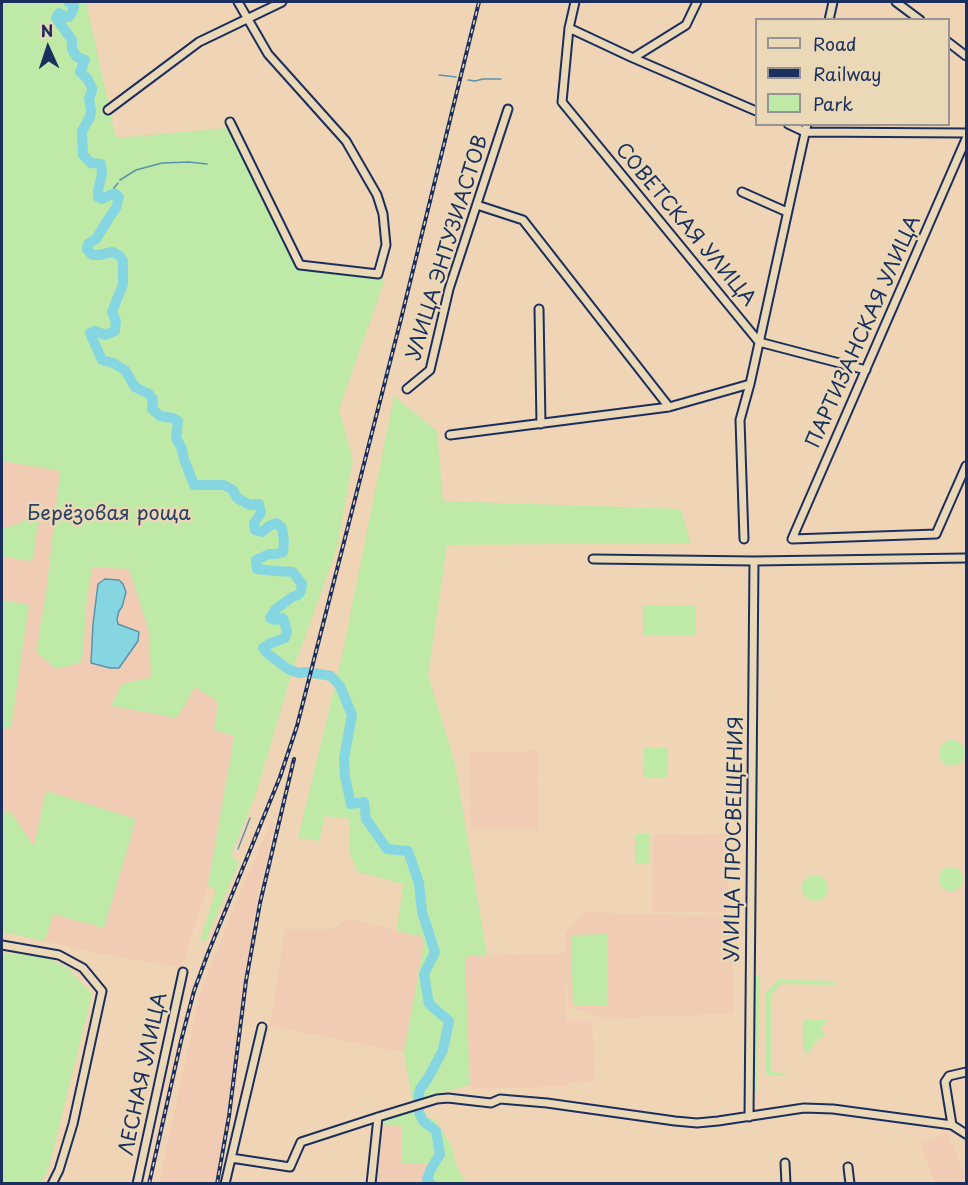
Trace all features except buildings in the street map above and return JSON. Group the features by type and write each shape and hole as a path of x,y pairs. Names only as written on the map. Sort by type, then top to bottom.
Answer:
{"street":[{"path":"230,122 300,265 378,274 386,246 383,214 377,195 346,141 267,54 238,2"},
{"path":"108,110 199,42 282,2"},
{"name":"СОВЕТСКАЯ УЛИЦА","path":"575,2 569,28 562,102 759,342"},
{"path":"633,58 686,26 697,2"},
{"path":"829,18 833,2"},
{"path":"896,2 917,18"},
{"path":"569,28 755,111"},
{"path":"950,44 966,56"},
{"name":"УЛИЦА ЭНТУЗИАСТОВ","path":"407,389 430,370 449,289 508,109"},
{"path":"744,539 740,420 750,384 806,128 966,133"},
{"name":"ПАРТИЗАНСКАЯ УЛИЦА","path":"966,139 792,539 936,534 966,466"},
{"path":"742,192 787,212"},
{"path":"477,205 523,220 669,407"},
{"path":"539,309 541,424"},
{"path":"759,342 866,370"},
{"path":"450,435 669,407 750,384"},
{"path":"592,559 754,561 966,558"},
{"name":"УЛИЦА ПРОСВЕЩЕНИЯ","path":"749,1117 754,561"},
{"path":"2,945 59,955 83,968 102,991 73,1124 59,1170 52,1184"},
{"name":"ЛЕСНАЯ УЛИЦА","path":"137,1184 183,972"},
{"path":"225,1184 262,1026"},
{"path":"952,1125 945,1082 948,1076 966,1072"},
{"path":"231,1158 290,1167 301,1142 427,1102 448,1098 491,1103 500,1100 547,1103 697,1123 804,1108 833,1109 952,1125 966,1134"},
{"path":"370,1184 378,1117"},
{"path":"785,1163 786,1184"},
{"path":"848,1167 850,1184"}],"shaded area":[{"path":"227,128 298,269 385,279 339,410 237,720 208,885 181,968 2,932 2,263 116,138"},
{"path":"537,751 538,828 471,829 470,752"},
{"path":"271,823 275,823 255,909 227,1126 215,1183 159,1183 199,997 233,909"},
{"path":"653,834 730,835 728,913 652,911"},
{"path":"584,912 733,915 733,1014 603,1018 568,1006 566,957 566,1020 592,1021 595,1081 569,1082 569,1086 475,1089 470,1085 465,959 469,956 566,953 565,933"},
{"path":"348,919 422,937 424,942 404,1052 270,1026 285,929 332,929"},
{"path":"379,1124 403,1125 402,1163 428,1164 427,1183 373,1184"},
{"path":"948,1133 965,1176 963,1183 935,1183 920,1145"}],"green space":[{"name":"Берёзовая роща","path":"2,2 86,2 116,138 227,128 298,269 385,279 339,409 353,460 337,548 290,679 256,794 231,855 239,863 205,942 200,940 216,891 208,885 234,736 214,730 218,702 195,687 177,718 111,706 122,684 151,677 149,631 129,569 92,567 83,654 80,663 56,669 36,652 46,593 60,471 2,461"},
{"path":"394,396 437,431 443,501 681,509 690,543 447,545 428,675 455,764 487,955 469,956 465,959 470,1085 412,1100 404,1052 424,942 422,937 397,931 403,884 358,872 349,852 350,819 325,816 319,841 298,838 342,656"},
{"path":"25,519 34,519 39,522 34,558 29,561 2,556 2,529"},
{"path":"2,600 29,605 11,727 2,730"},
{"path":"643,606 696,606 696,635 643,635"},
{"path":"952,740 961,744 965,753 961,762 952,766 943,762 939,753 943,744"},
{"path":"644,747 668,748 668,778 643,777"},
{"path":"46,791 136,819 104,928 53,914 45,941 2,932 2,813 11,812 34,846"},
{"path":"635,834 650,834 650,863 635,863"},
{"path":"951,867 956,868 962,874 962,884 956,890 951,891 946,890 940,884 939,879 940,874 946,868"},
{"path":"815,875 824,879 828,888 824,897 815,901 806,897 802,888 806,879"},
{"path":"607,934 608,1006 573,1006 571,935"},
{"path":"2,954 39,955 67,967 92,994 49,1167 41,1183 2,1184"},
{"path":"754,976 760,976 757,1092 751,1092"},
{"path":"779,979 832,981 837,985 781,984 771,995 771,1072 785,1073 785,1076 768,1076 765,1073 765,993"},
{"path":"803,1020 828,1020 820,1030 825,1034 819,1038 807,1055 806,1051 803,1051"},
{"path":"414,1111 435,1120 452,1146 456,1166 466,1183 427,1183 428,1164 402,1164 402,1126 379,1124 387,1118"}],"water":[{"path":"105,579 119,580 126,592 117,619 118,624 139,632 138,641 119,668 91,663 98,584"}],"waterway":[{"path":"68,2 73,3 74,7 69,17 59,13 56,18 72,40 72,49 77,57 85,60 80,72 87,78 92,88 89,98 90,117 82,131 83,155 91,163 101,164 102,174 98,197 102,199 112,194 119,197 116,208 96,239 88,244 87,249 92,255 113,252 123,261 123,284 112,312 116,321 115,331 105,335 95,331 90,333 102,360 125,370 135,387 149,394 153,399 152,409 160,416 178,421 176,438 194,485 224,485 233,490 237,498 250,505 259,504 261,513 254,523 255,530 262,532 277,523 282,528 283,552 269,554 256,560 257,569 293,572 302,584 301,591 275,610 270,618 275,620 283,618 287,631 285,638 263,648 288,669 299,673 331,676 340,686 352,715 344,758 345,777 351,804 364,802 366,819 387,849 408,851 419,883 422,912 435,952 424,974 429,1004 449,1021 443,1050 420,1089 418,1101 423,1121 436,1131 440,1154 427,1179 431,1184"},
{"path":"439,75 456,77"},
{"path":"468,80 501,79"},
{"path":"120,180 136,170 162,163 207,164"},
{"path":"116,194 114,188 118,183"},
{"path":"238,849 250,818"}],"railway":[{"path":"149,1184 194,991 280,777 297,726 479,2"},
{"path":"217,1184 229,1116 246,981 260,903 294,759"}]}
